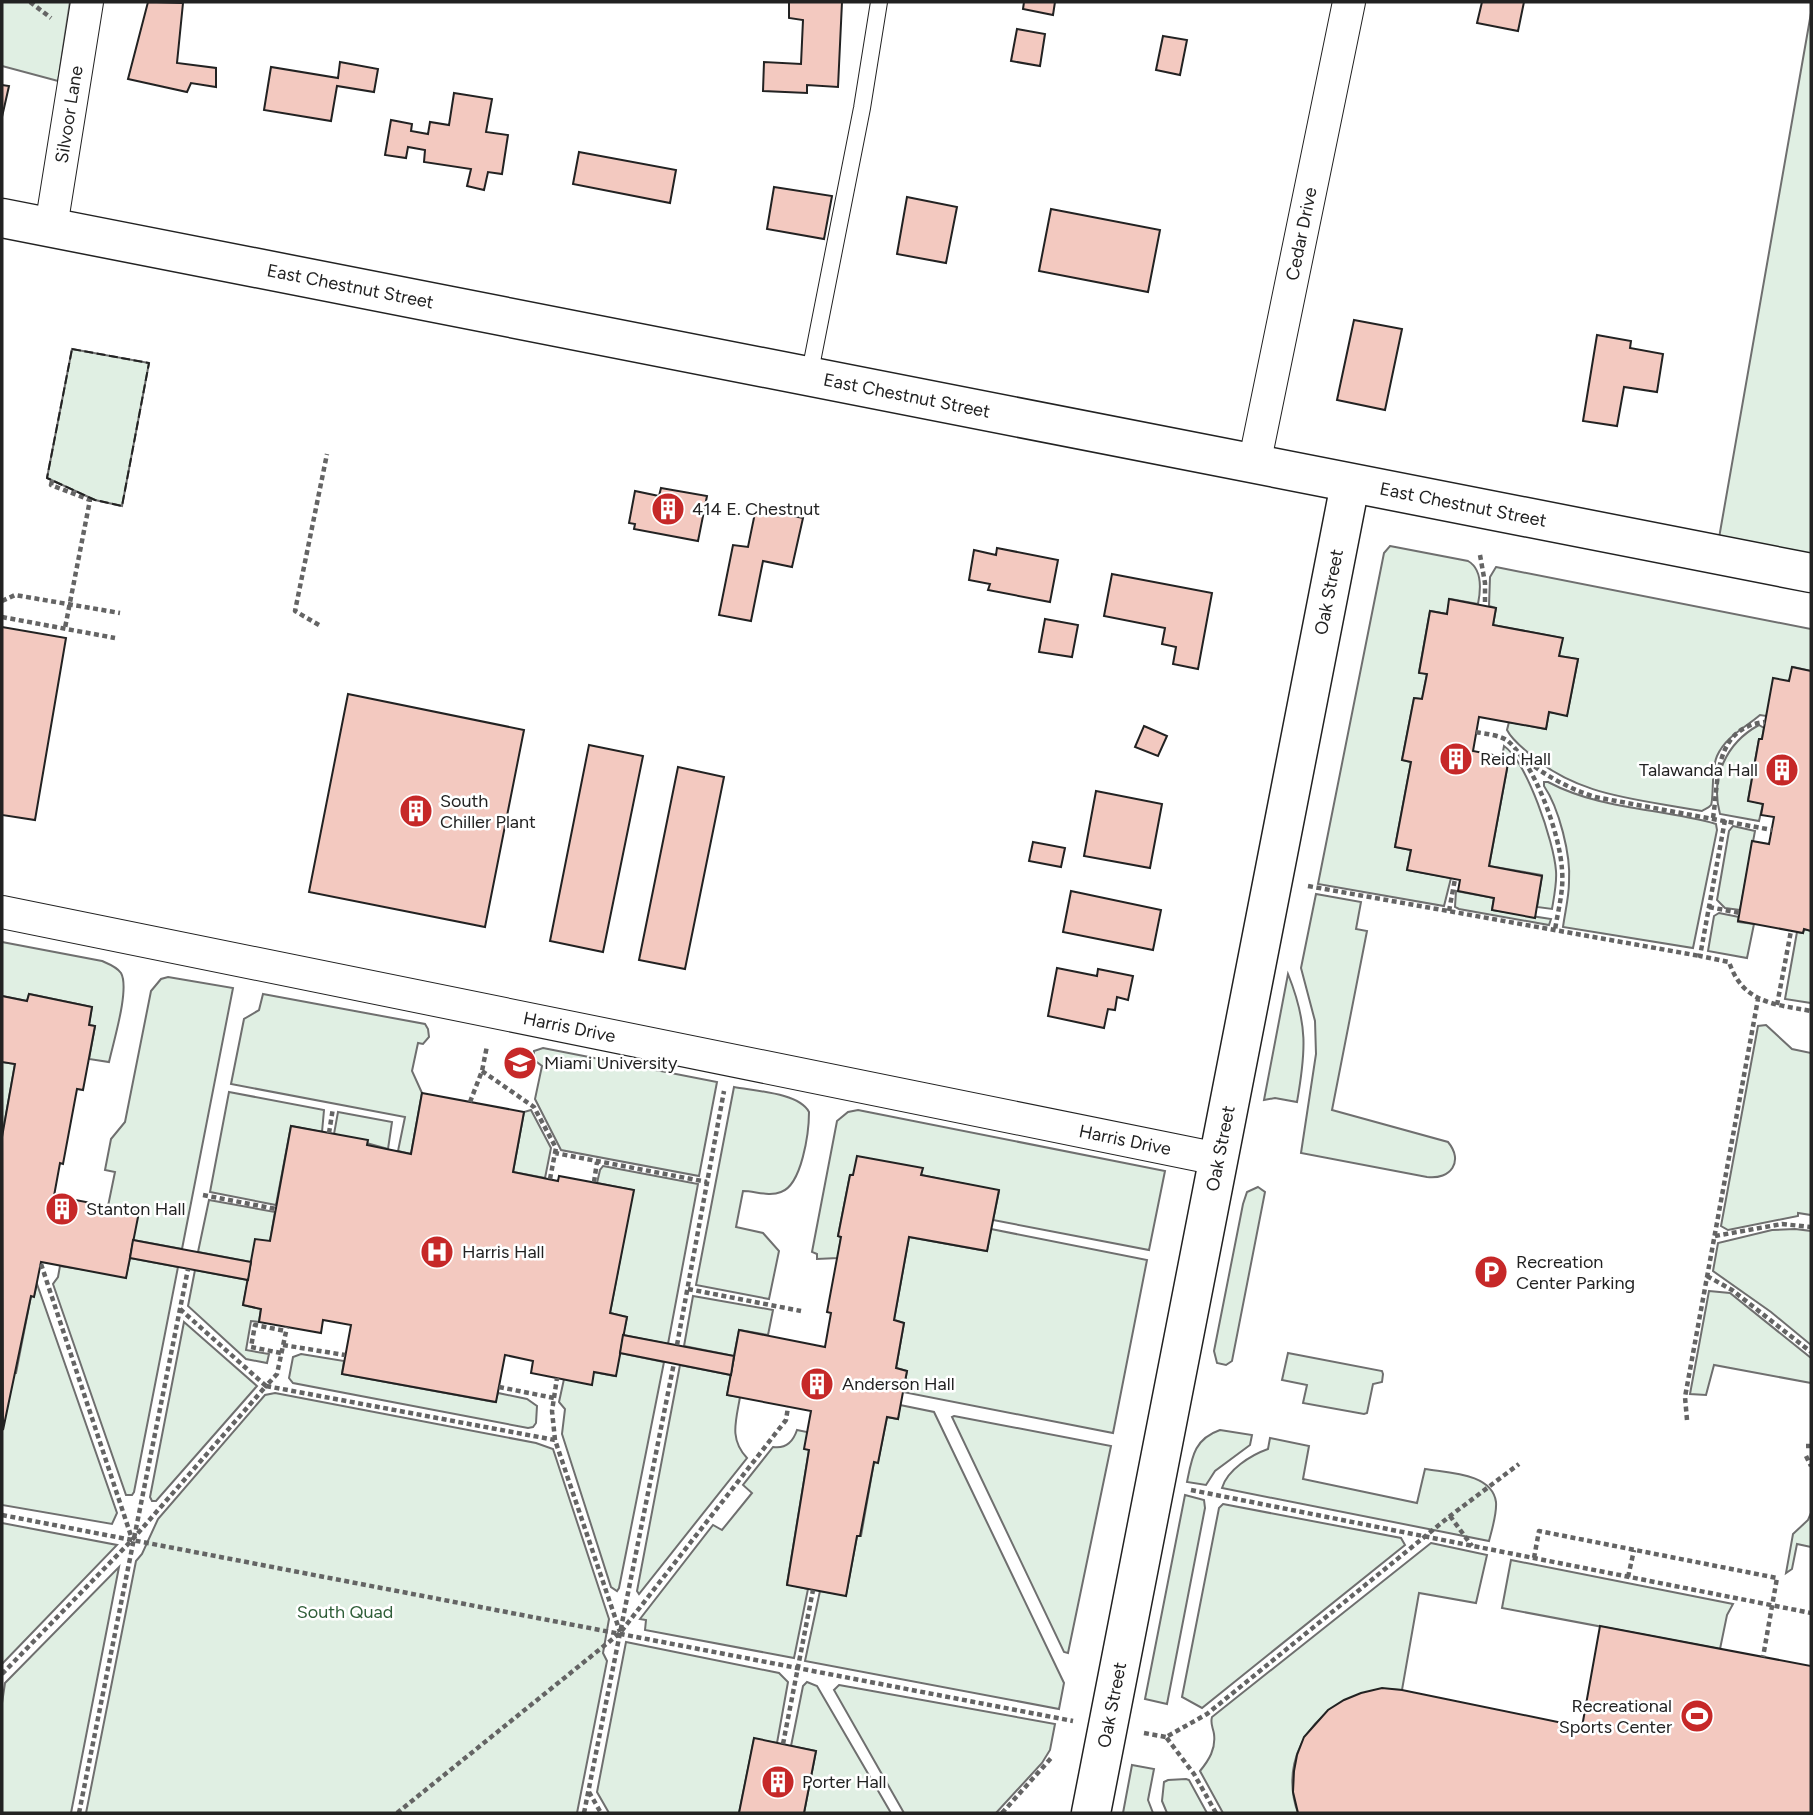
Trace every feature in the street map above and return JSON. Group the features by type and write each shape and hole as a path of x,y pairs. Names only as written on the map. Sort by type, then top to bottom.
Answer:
{"street":[{"name":"Silvoor Lane","path":"51,228 87,2"},
{"name":"Cedar Drive","path":"1254,465 1349,2"},
{"name":"East Chestnut Street","path":"2,218 1811,573"},
{"name":"Oak Street","path":"1091,1813 1350,484"},
{"name":"Harris Drive","path":"2,912 1218,1159"}],"lane":[{"path":"809,377 859,122 878,2"}],"path":[{"path":"319,625 295,611 327,454"},
{"path":"52,481 51,485 90,500 65,628"},
{"path":"1480,555 1485,583 1485,605"},
{"path":"2,601 15,595 120,613"},
{"path":"2,617 115,638"},
{"path":"1713,818 1716,776 1725,747 1753,723 1765,722"},
{"path":"1476,732 1506,740 1543,774 1569,789 1595,797 1772,830"},
{"path":"1521,756 1542,794 1559,850 1562,886 1555,930"},
{"path":"1700,956 1725,820"},
{"path":"1273,878 1729,962 1735,979 1758,999 1811,1011"},
{"path":"1449,911 1455,879"},
{"path":"1709,907 1740,913"},
{"path":"1777,1005 1791,931"},
{"path":"1687,1420 1685,1397 1758,999"},
{"path":"470,1102 482,1071 494,1012"},
{"path":"677,1345 730,1060"},
{"path":"482,1071 534,1107 556,1148 550,1179"},
{"path":"329,1133 333,1108"},
{"path":"555,1153 707,1182"},
{"path":"594,1182 597,1161"},
{"path":"203,1195 276,1209"},
{"path":"1715,1236 1782,1224 1811,1227"},
{"path":"41,1264 132,1539"},
{"path":"79,1813 188,1269"},
{"path":"1707,1276 1732,1290 1811,1352"},
{"path":"688,1289 801,1311"},
{"path":"180,1309 267,1386 555,1440"},
{"path":"2,1674 132,1539 277,1374 286,1329 255,1325 251,1347 281,1353"},
{"path":"283,1345 345,1355"},
{"path":"584,1813 674,1363"},
{"path":"557,1378 552,1411 555,1440 620,1633"},
{"path":"499,1387 554,1398"},
{"path":"397,1813 620,1633 786,1420 788,1406"},
{"path":"1806,1456 1811,1466"},
{"path":"1216,1813 1194,1774 1166,1737 1206,1714 1450,1516 1519,1464"},
{"path":"1155,1483 1811,1613"},
{"path":"2,1515 1108,1727"},
{"path":"1450,1516 1472,1546"},
{"path":"1534,1558 1539,1531 1777,1578 1763,1657"},
{"path":"1628,1577 1634,1550"},
{"path":"783,1744 813,1590"},
{"path":"1002,1813 1053,1756"},
{"path":"588,1791 601,1813"}],"green space":[{"path":"2,2 70,2 58,81 2,66"},
{"path":"1811,13 1811,573 1716,555"},
{"path":"72,349 149,363 122,506 95,500 47,478"},
{"path":"1390,546 1468,561 1476,569 1479,580 1478,604 1450,599 1447,614 1430,611 1419,672 1427,674 1422,699 1414,698 1402,760 1411,762 1395,847 1411,850 1407,870 1451,878 1444,906 1318,884 1384,553"},
{"path":"1496,567 1811,629 1811,671 1793,667 1789,681 1766,716 1760,715 1725,743 1715,762 1711,805 1708,808 1702,811 1631,799 1586,787 1544,766 1517,743 1507,730 1509,722 1546,729 1549,712 1567,715 1578,659 1559,656 1562,638 1493,625 1496,608 1489,606 1490,577"},
{"path":"1759,725 1764,728 1762,739 1759,739 1748,800 1763,804 1759,821 1720,814 1717,787 1723,763 1738,741"},
{"path":"1504,746 1522,768 1550,841 1556,876 1552,909 1537,907 1542,875 1489,866 1509,758 1502,757"},
{"path":"1544,782 1589,798 1716,824 1693,948 1563,927 1569,888 1568,859 1559,819 1544,786"},
{"path":"1733,826 1755,831 1740,910 1725,908 1717,900 1729,831"},
{"path":"1456,891 1494,898 1492,910 1551,919 1549,925 1459,909 1455,907"},
{"path":"1316,894 1361,902 1356,929 1367,931 1332,1110 1448,1142 1453,1149 1455,1162 1453,1168 1443,1175 1427,1177 1301,1153 1316,1054 1315,1021 1301,968"},
{"path":"1719,913 1739,917 1738,922 1754,924 1747,958 1708,951 1714,916"},
{"path":"1804,929 1811,931 1811,1003 1785,999 1797,932 1803,933"},
{"path":"2,942 102,961 121,973 122,1003 109,1062 89,1059 95,1026 89,1025 92,1007 29,994 27,1001 2,996"},
{"path":"1288,974 1302,1023 1302,1068 1297,1102 1275,1098 1264,1100"},
{"path":"168,977 233,988 182,1249 133,1240 108,1206 115,1172 105,1170 111,1139 125,1122 151,991 161,979"},
{"path":"263,994 425,1024 429,1037 423,1044 418,1043 412,1071 422,1093 411,1154 398,1151 405,1117 231,1084 244,1019 259,1010"},
{"path":"1766,1025 1792,1049 1811,1053 1811,1215 1798,1213 1798,1216 1728,1230 1721,1226 1758,1026"},
{"path":"543,1048 717,1082 699,1176 561,1150 535,1099 542,1066 534,1060 534,1051"},
{"path":"2,1062 15,1064 2,1137"},
{"path":"734,1087 786,1097 804,1106 809,1112 803,1157 788,1187 772,1194 743,1191 736,1227 763,1233 779,1251 769,1299 696,1285"},
{"path":"229,1092 324,1110 322,1132 291,1126 276,1205 210,1192"},
{"path":"531,1110 551,1148 545,1178 513,1172 524,1112"},
{"path":"858,1110 1165,1171 1149,1250 993,1220 999,1191 921,1175 922,1169 850,1175 838,1236 841,1237 838,1258 817,1259 817,1254 812,1252 837,1121 848,1112"},
{"path":"338,1112 392,1122 388,1149 334,1134"},
{"path":"603,1166 698,1184 668,1344 623,1335 627,1317 610,1313 633,1190 597,1183"},
{"path":"1258,1187 1265,1192 1232,1361 1226,1365 1217,1363 1214,1351 1243,1204 1247,1192"},
{"path":"209,1200 275,1212 270,1241 251,1262 198,1252"},
{"path":"991,1229 1147,1260 1113,1433 903,1392 907,1371 896,1368 904,1323 894,1320 909,1237 987,1251"},
{"path":"1772,1230 1811,1231 1811,1345 1771,1312 1713,1271 1718,1243"},
{"path":"130,1258 178,1267 134,1492 132,1495 126,1495 53,1284 58,1277 60,1266 126,1276"},
{"path":"195,1270 248,1280 243,1305 261,1309 259,1322 251,1321 246,1350 269,1354 267,1363 246,1359 188,1306"},
{"path":"37,1284 117,1513 112,1524 2,1505 2,1430 31,1296 34,1296"},
{"path":"1709,1291 1730,1293 1811,1358 1811,1383 1714,1365 1706,1395 1690,1394"},
{"path":"693,1296 773,1310 768,1335 739,1330 734,1356 684,1346"},
{"path":"184,1322 257,1386 156,1501 152,1501 150,1497"},
{"path":"620,1353 664,1362 617,1591 611,1587 562,1434 565,1409 559,1402 564,1379 594,1372 615,1376"},
{"path":"1288,1353 1382,1371 1382,1382 1373,1384 1367,1413 1303,1403 1307,1385 1282,1380"},
{"path":"301,1354 344,1361 342,1374 495,1402 498,1393 527,1399 537,1406 536,1423 528,1428 293,1383 289,1378 293,1357"},
{"path":"680,1365 731,1375 727,1395 740,1397 736,1437 747,1458 639,1594 637,1591"},
{"name":"South Quad","path":"275,1393 536,1443 553,1449 609,1619 603,1653 607,1661 577,1813 86,1813 136,1561 158,1519 265,1395"},
{"path":"900,1405 934,1412 1064,1683 1059,1709 805,1661 820,1591 846,1595 857,1536 861,1536 874,1462 878,1462 887,1417 898,1419"},
{"path":"952,1417 1111,1446 1068,1653 1064,1652"},
{"path":"797,1430 807,1432 809,1450 787,1584 808,1589 794,1658 645,1630 646,1620 640,1619 713,1525 722,1530 752,1493 743,1485 773,1447 788,1444"},
{"path":"1220,1430 1252,1435 1250,1445 1215,1471 1206,1485 1187,1482 1199,1444"},
{"path":"1270,1438 1309,1446 1303,1479 1417,1503 1425,1469 1478,1480 1493,1492 1496,1502 1489,1541 1222,1488 1229,1475 1240,1464 1268,1449"},
{"path":"1185,1495 1204,1500 1205,1508 1167,1704 1145,1699"},
{"path":"1223,1504 1401,1538 1405,1545 1202,1708 1182,1697 1219,1508"},
{"path":"1811,1513 1811,1547 1797,1544 1792,1569 1786,1573 1793,1534 1808,1520"},
{"path":"2,1523 117,1545 2,1664"},
{"path":"1431,1543 1487,1555 1476,1603 1419,1593 1402,1690 1377,1691 1354,1697 1333,1708 1316,1723 1302,1742 1294,1764 1293,1788 1298,1813 1223,1813 1200,1771 1214,1745 1212,1717"},
{"path":"1511,1560 1733,1604 1727,1615 1720,1649 1502,1608"},
{"path":"119,1567 71,1813 2,1813 2,1703 5,1683"},
{"path":"626,1642 779,1673 788,1682 777,1743 754,1739 739,1813 609,1813 597,1792"},
{"path":"807,1682 817,1686 891,1813 804,1813 816,1751 791,1746 803,1686"},
{"path":"839,1685 1055,1724 1050,1750 1042,1763 996,1813 904,1813 834,1690"},
{"path":"1132,1765 1154,1769 1148,1800 1153,1813 1123,1813"},
{"path":"1186,1779 1207,1813 1167,1813 1162,1801 1164,1782"}],"building":[{"path":"148,2 183,3 177,63 216,68 216,87 191,83 187,92 128,79"},
{"path":"789,2 842,2 838,87 807,85 807,93 763,91 764,62 801,64 803,20 789,18"},
{"path":"1024,2 1055,2 1053,15 1023,9"},
{"path":"1482,2 1524,2 1518,31 1477,23"},
{"path":"1017,29 1045,34 1040,66 1011,61"},
{"path":"1163,36 1187,40 1180,75 1156,70"},
{"path":"340,62 378,69 374,92 337,86 331,121 264,110 271,67 338,78"},
{"path":"2,85 9,86 2,117"},
{"path":"454,93 492,99 486,132 508,135 502,174 488,172 484,190 467,186 471,169 424,162 425,150 408,147 406,158 385,155 391,120 412,124 411,131 428,134 430,122 449,125"},
{"path":"579,152 676,170 670,203 573,184"},
{"path":"774,187 832,196 824,239 767,229"},
{"path":"907,197 957,207 946,263 897,254"},
{"path":"1051,209 1160,230 1148,292 1039,271"},
{"path":"1354,320 1402,329 1385,410 1337,400"},
{"path":"1597,335 1631,341 1630,348 1663,354 1657,392 1624,387 1617,426 1583,421"},
{"name":"414 E. Chestnut","path":"661,488 707,496 698,541 634,529 635,524 629,523 635,491 659,496"},
{"path":"756,508 803,518 792,567 763,561 751,621 719,615 733,545 748,547"},
{"path":"997,548 1058,560 1050,602 988,590 990,584 969,580 974,550 996,555"},
{"path":"1112,574 1212,593 1198,669 1173,664 1176,647 1162,644 1165,628 1104,616"},
{"name":"Reid Hall","path":"1449,599 1496,608 1493,625 1563,638 1559,656 1578,659 1567,716 1549,712 1546,729 1479,717 1473,751 1509,758 1489,866 1542,876 1535,918 1492,910 1494,898 1458,891 1460,880 1407,870 1411,850 1395,847 1411,762 1402,760 1414,698 1422,699 1427,674 1419,673 1430,611 1447,614"},
{"path":"1045,619 1078,625 1072,657 1039,652"},
{"path":"2,627 66,638 35,820 2,815"},
{"name":"Talawanda Hall","path":"1792,667 1811,671 1811,931 1804,929 1803,933 1738,921 1752,841 1769,844 1774,817 1761,815 1763,804 1748,801 1759,739 1762,739 1773,678 1789,681"},
{"name":"South Chiller Plant","path":"348,694 524,730 485,927 309,892"},
{"path":"1144,726 1167,736 1158,756 1135,747"},
{"path":"589,745 643,756 603,952 550,941"},
{"path":"678,767 724,777 685,969 639,960"},
{"path":"1096,791 1162,804 1150,868 1084,856"},
{"path":"1033,842 1065,848 1061,867 1029,861"},
{"path":"1071,891 1161,910 1153,950 1063,932"},
{"path":"1057,968 1097,976 1098,969 1133,976 1128,1000 1117,997 1115,1010 1108,1009 1104,1028 1048,1016"},
{"name":"Stanton Hall","path":"29,994 92,1007 89,1025 95,1026 83,1090 77,1089 54,1196 139,1212 126,1278 41,1262 34,1297 31,1296 3,1430 2,1137 15,1064 2,1062 2,996 27,1001"},
{"name":"Harris Hall","path":"422,1093 524,1112 513,1172 558,1181 559,1176 634,1190 610,1313 627,1317 616,1376 594,1372 592,1385 531,1373 533,1361 505,1355 496,1402 342,1374 351,1325 323,1320 321,1333 259,1322 261,1309 243,1305 255,1239 270,1241 291,1126 368,1140 367,1145 411,1154"},
{"name":"Anderson Hall","path":"857,1156 923,1168 921,1175 999,1190 987,1251 909,1237 894,1320 904,1323 896,1368 907,1371 898,1419 887,1417 878,1463 874,1462 846,1596 787,1585 809,1450 804,1449 811,1411 727,1395 739,1330 825,1347 831,1313 827,1312 841,1237 838,1236 850,1175 853,1175"},
{"path":"133,1240 251,1262 248,1280 130,1258"},
{"path":"623,1335 734,1356 731,1375 620,1353"},
{"name":"Recreational Sports Center","path":"1600,1626 1811,1666 1811,1813 1298,1813 1293,1792 1294,1771 1304,1737 1328,1710 1361,1693 1382,1688 1402,1690 1582,1727"},
{"name":"Porter Hall","path":"754,1738 816,1751 804,1813 739,1813"}],"fence":[{"path":"72,349 149,363 122,506 95,500 47,478 72,349"}],"place":[{"name":"414 E. Chestnut","path":"668,509"},
{"name":"Reid Hall","path":"1456,759"},
{"name":"Talawanda Hall","path":"1782,770"},
{"name":"South Chiller Plant","path":"416,811"},
{"name":"Miami University","path":"520,1063"},
{"name":"Stanton Hall","path":"62,1209"},
{"name":"Harris Hall","path":"437,1252"},
{"name":"Recreation Center Parking","path":"1491,1272"},
{"name":"Anderson Hall","path":"817,1384"},
{"name":"Recreational Sports Center","path":"1697,1716"},
{"name":"Porter Hall","path":"778,1782"}]}
